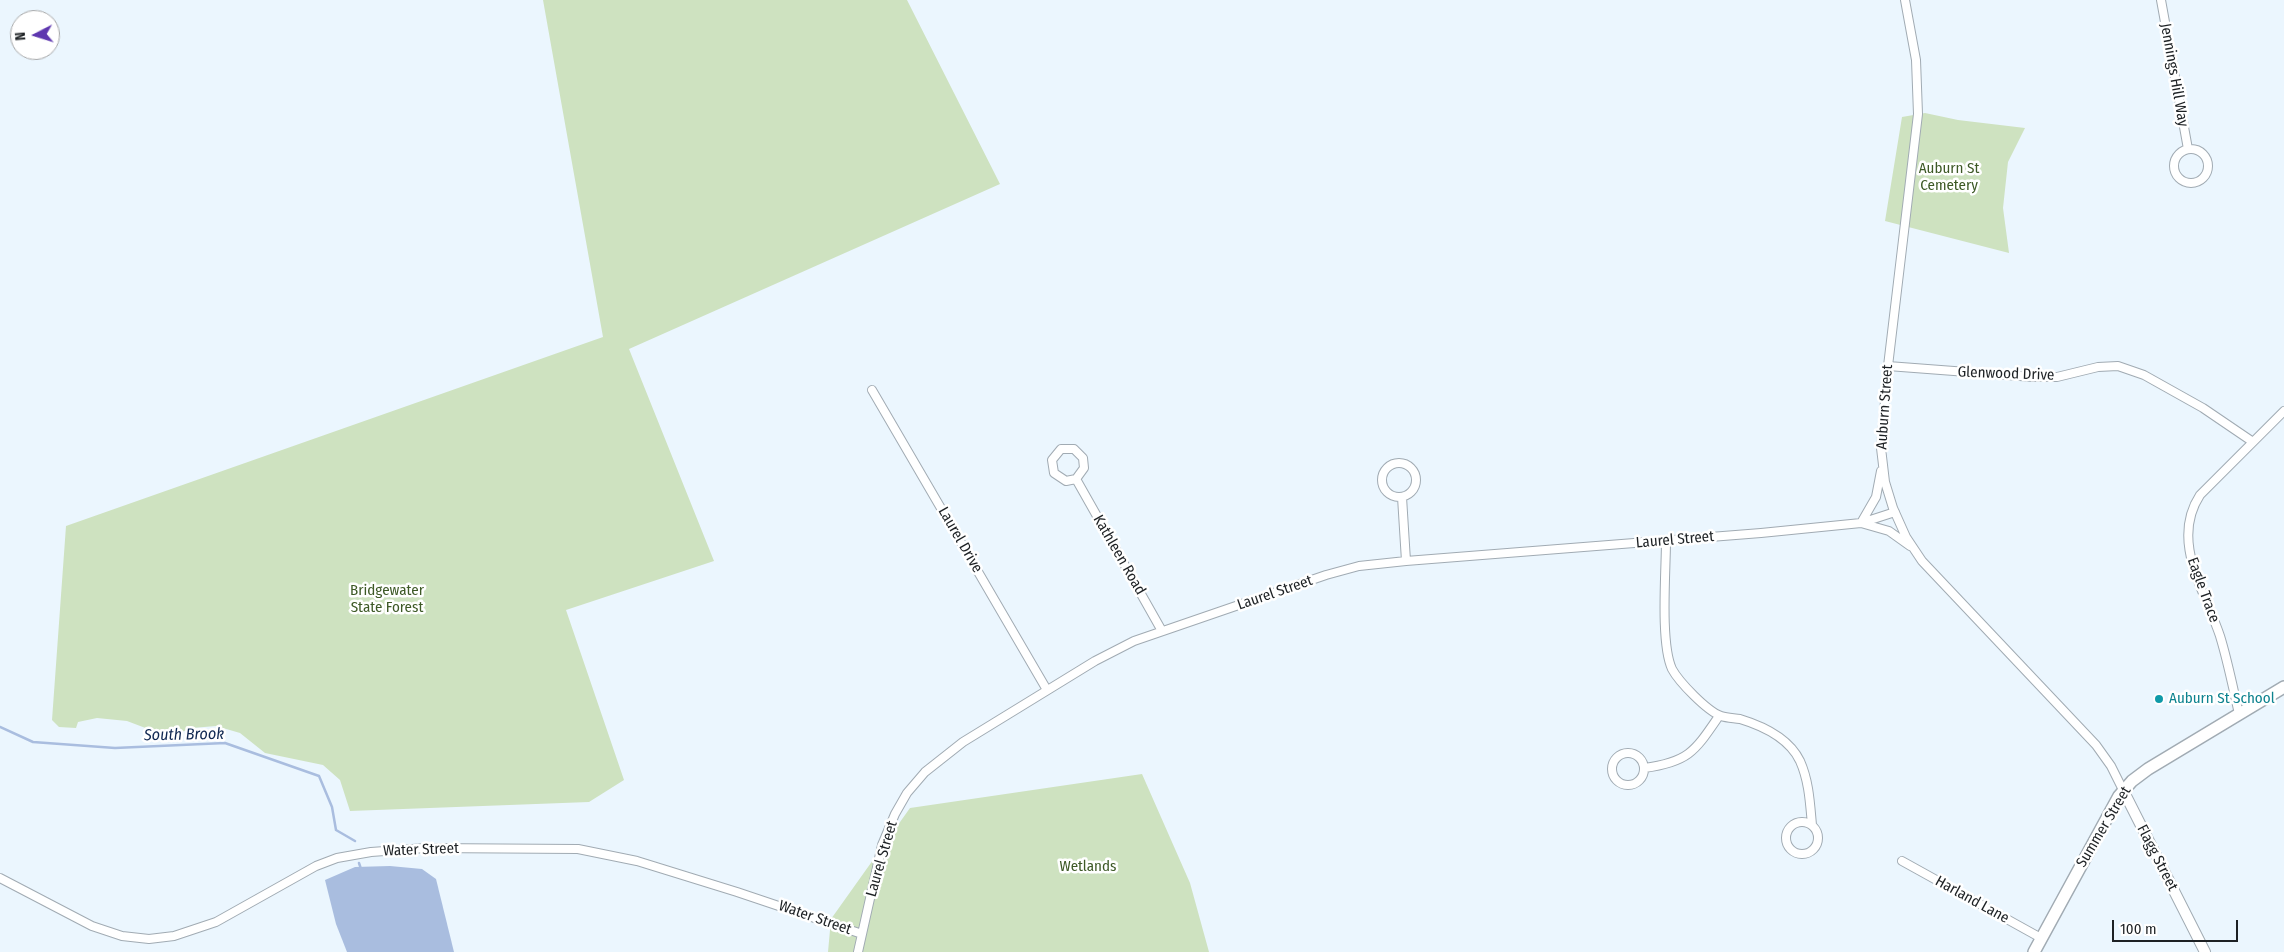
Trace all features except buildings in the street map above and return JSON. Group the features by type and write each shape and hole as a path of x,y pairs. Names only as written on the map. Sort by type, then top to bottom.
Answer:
{"main road":[{"name":"Summer Street","path":"2034,952 2123,790 2148,769 2284,687"}],"street":[{"name":"Auburn Street","path":"1905,0 1916,60 1918,114 1888,366 1881,448 1885,482 1895,512 1912,548 1935,577 2096,746 2111,766 2123,790"},
{"name":"Jennings Hill Way","path":"2161,0 2188,149"},
{"path":"2188,149 2193,149 2203,155 2208,165 2204,176 2195,183 2184,182 2176,175 2174,170 2178,154 2188,149"},
{"name":"Glenwood Drive","path":"1888,366 2033,378 2057,377 2098,367 2118,366 2144,375 2161,384 2203,408 2253,442"},
{"name":"Laurel Drive","path":"872,390 1047,690"},
{"name":"Eagle Trace","path":"2239,714 2220,637 2190,558 2188,534 2192,512 2200,495 2284,411"},
{"path":"1061,449 1074,449 1083,458 1084,468 1076,479 1062,480 1052,470 1052,460 1061,449"},
{"path":"1861,523 1876,498 1882,459"},
{"path":"1396,462 1402,462 1412,468 1416,479 1413,490 1402,497 1388,493 1382,484 1381,478 1386,467 1396,462"},
{"name":"Kathleen Road","path":"1076,479 1162,631"},
{"path":"1402,497 1406,561"},
{"name":"Laurel Street","path":"858,952 886,834 900,805 916,782 937,762 964,742 1120,647 1344,570 1374,564 1861,523 1895,512"},
{"name":"Laurel Street","path":"1861,523 1888,531 1912,548"},
{"path":"1666,540 1666,642 1672,668 1687,690 1719,716 1738,719 1763,727 1784,741 1800,760 1807,780 1812,825 1818,834 1814,850 1803,854 1792,852 1786,843 1789,828 1792,824 1802,821 1812,825"},
{"path":"1644,768 1664,765 1684,758 1703,739 1719,716"},
{"path":"1625,753 1630,753 1640,758 1644,768 1642,778 1628,786 1618,782 1612,773 1613,763 1616,758 1625,753"},
{"name":"Flagg Street","path":"2123,790 2205,952"},
{"name":"Water Street","path":"0,878 92,926 122,936 149,939 174,936 216,922 316,866 343,856 426,848 578,849 637,861 862,934"},
{"name":"Harland Lane","path":"1902,861 2041,938"}],"green space":[{"name":"Bridgewater State Forest","path":"543,0 907,0 1000,184 629,349 714,561 566,610 624,780 589,802 350,811 340,780 323,765 265,753 240,733 216,726 192,728 174,735 156,732 127,721 97,718 78,722 76,728 59,727 52,720 66,526 603,337"},
{"name":"Auburn St Cemetery","path":"1925,113 1958,120 2025,128 2008,162 2003,208 2009,253 1885,221 1902,117"},
{"name":"Wetlands","path":"1142,774 1190,883 1209,952 828,952 831,919 910,808"}],"water":[{"path":"390,866 422,869 436,879 454,952 347,952 336,924 325,880 355,867"}],"waterway":[{"name":"South Brook","path":"0,727 33,742 115,748 225,743 319,776 332,807 336,830 355,841"},
{"name":"South Brook","path":"359,863 361,869"}],"place":[{"name":"Auburn St School","path":"2159,699"}]}
